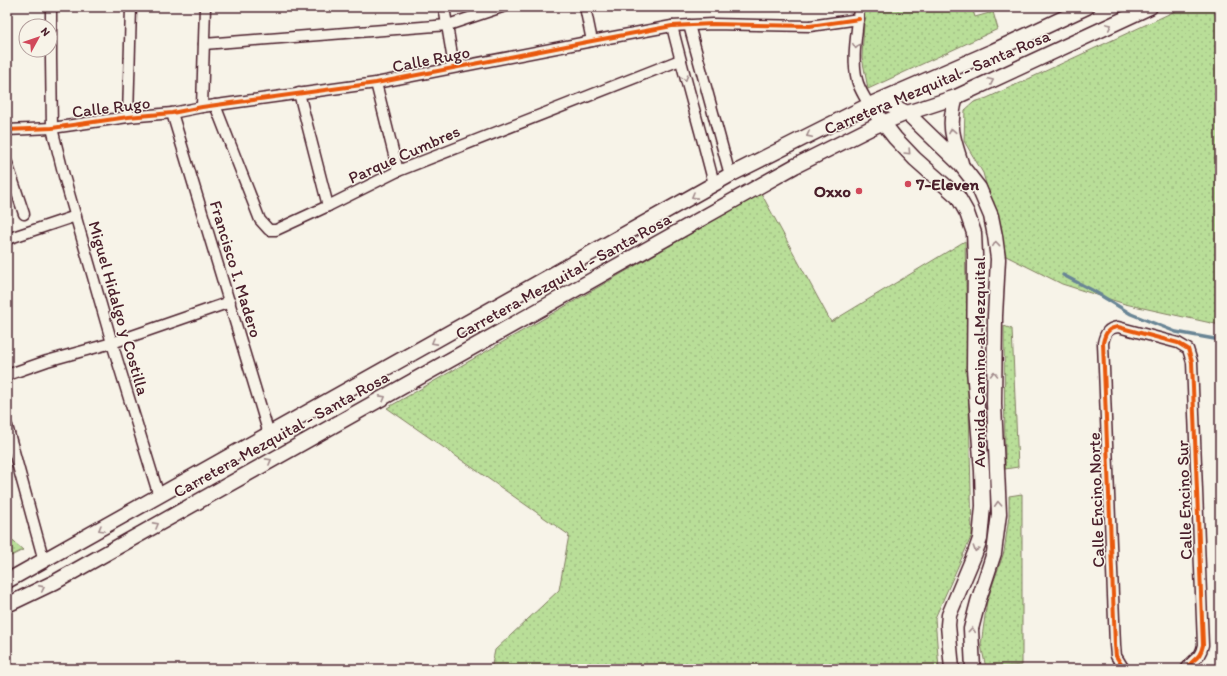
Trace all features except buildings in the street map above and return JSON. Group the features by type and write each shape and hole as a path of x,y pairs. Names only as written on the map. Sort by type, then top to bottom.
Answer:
{"main road":[{"name":"Carretera Mezquital - Santa Rosa","path":"7,581 730,175 874,103 991,52 1087,7"},
{"name":"Carretera Mezquital - Santa Rosa","path":"7,605 62,578 795,166 882,123 956,97 1150,7"},
{"path":"956,97 951,124 954,142 961,165"},
{"name":"Avenida Camino al Mezquital","path":"952,669 948,625 949,615 980,539 983,506 982,471 974,369 974,233 967,213 958,197 915,159 895,138 882,123 874,103 889,104 907,113 961,165 979,188 991,216 995,236 998,259 995,316 994,404 999,514 994,553 971,629 973,669"}],"street":[{"name":"Miguel Hidalgo y Costilla","path":"51,7 52,128 64,176 112,343 160,496"},
{"path":"128,117 131,7"},
{"path":"202,107 205,7"},
{"path":"444,7 454,67"},
{"path":"204,44 448,25 502,7"},
{"path":"585,7 592,41"},
{"path":"859,7 855,65 857,79 859,88 874,103"},
{"name":"Calle Rugo","path":"7,130 52,128 128,117 172,113 215,105 376,83 672,26 689,24 810,26 859,19"},
{"path":"689,24 730,175"},
{"path":"672,26 714,184"},
{"name":"Parque Cumbres","path":"215,105 260,220 269,230 276,230 398,171 680,60"},
{"path":"376,83 398,171"},
{"path":"299,93 328,206"},
{"name":"Francisco I. Madero","path":"172,113 269,434"},
{"path":"701,134 717,129"},
{"path":"7,163 24,214"},
{"path":"7,239 76,216"},
{"path":"7,375 47,361 112,343 230,302"},
{"name":"Calle Encino Sur","path":"1104,336 1112,327 1118,327 1178,343 1188,349 1192,362 1203,645 1202,652 1198,658 1186,669"},
{"name":"Calle Encino Norte","path":"1104,336 1103,343 1115,645 1116,656 1122,666"},
{"path":"7,426 44,561"}],"green space":[{"path":"865,7 972,7 975,17 993,12 998,29 868,89 862,57"},
{"path":"1184,7 1220,7 1220,325 1125,304 1062,284 1006,256 983,173 964,141 965,110 974,102 987,98"},
{"path":"761,193 831,322 965,241 972,535 935,618 939,669 491,669 495,650 559,590 569,535 387,408"},
{"path":"1004,326 1012,329 1018,467 1005,469"},
{"path":"1022,494 1022,665 986,668 981,645 987,601 1004,552 1009,516 1009,496"},
{"path":"7,536 23,550 7,558"}],"waterway":[{"path":"1063,275 1092,290 1131,314 1176,332 1220,340"}],"cycle path":[{"path":"7,130 52,128 128,117 172,113 202,107 376,83 672,26 713,24 810,26 859,19"},
{"path":"1124,669 1116,656 1115,645 1103,343 1108,332 1118,327 1178,343 1188,349 1192,362 1203,645 1200,654 1186,669"}],"place":[{"name":"7-Eleven","path":"908,184"},
{"name":"Oxxo","path":"859,191"}]}
